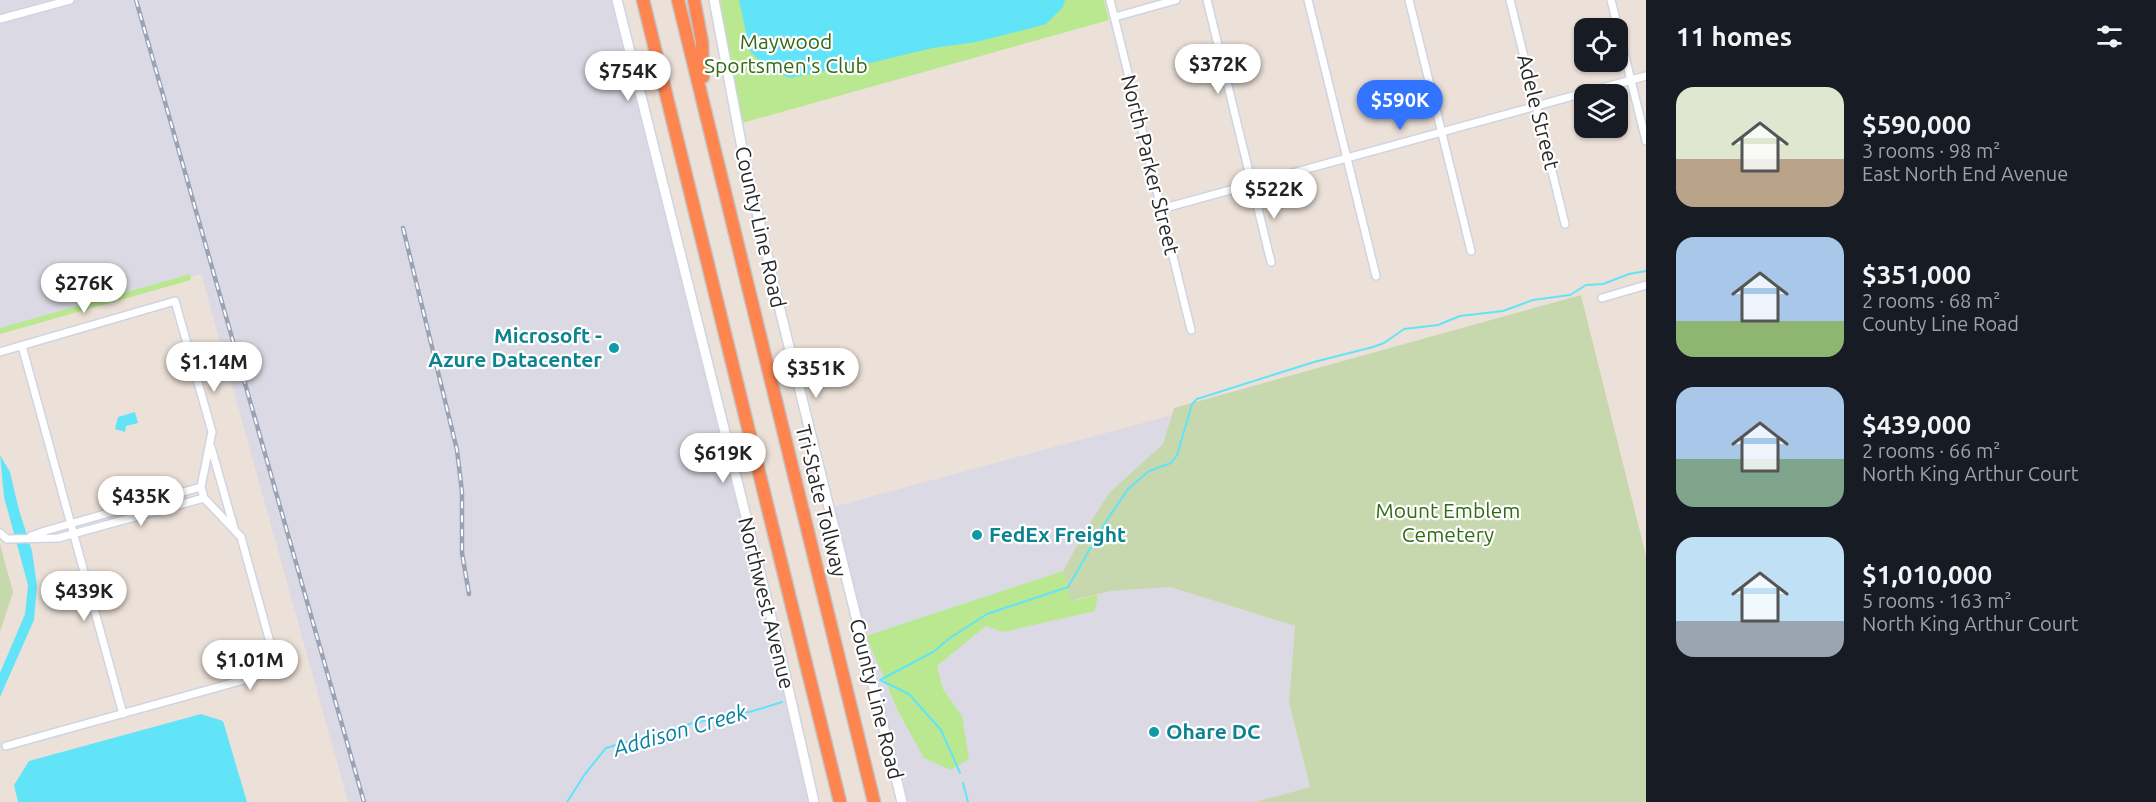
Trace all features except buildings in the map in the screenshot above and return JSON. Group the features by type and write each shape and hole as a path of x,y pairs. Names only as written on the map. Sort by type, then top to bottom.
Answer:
{"highway":[{"path":"643,0 840,802"},
{"name":"Tri-State Tollway","path":"678,0 874,802"},
{"path":"694,0 702,42 703,99"}],"street":[{"path":"0,19 70,0"},
{"name":"Northwest Avenue","path":"617,0 782,661 814,802"},
{"name":"County Line Road","path":"714,0 734,116 744,159 902,802"},
{"name":"North Parker Street","path":"1110,0 1191,330"},
{"path":"1114,17 1176,0"},
{"path":"1207,0 1271,262"},
{"path":"1308,0 1376,276"},
{"path":"1409,0 1471,251"},
{"name":"Adele Street","path":"1510,0 1565,224"},
{"path":"1611,0 1646,141"},
{"path":"1161,209 1646,76"},
{"path":"1602,298 1646,285"},
{"path":"0,352 175,301 212,432 201,487 204,498 241,537 276,659 275,669 265,674 6,746"},
{"path":"22,346 123,714"},
{"path":"210,443 235,531"},
{"path":"0,533 7,539 29,537 201,487"},
{"path":"29,537 42,539 72,534 204,498"}],"shaded area":[{"path":"0,0 617,0 814,802 348,802 201,274 0,331"},
{"path":"1172,415 1163,445 1109,493 1063,571 866,637 950,699 943,689 937,666 986,626 1095,611 1098,595 1112,591 1170,587 1295,626 1289,702 1310,787 1255,802 905,802 833,507"}],"green space":[{"name":"Maywood Sportsmen's Club","path":"720,0 1104,0 1109,20 742,123"},
{"path":"190,274 191,280 0,334 0,328"},
{"name":"Mount Emblem Cemetery","path":"1581,295 1646,556 1646,802 1255,802 1310,787 1289,702 1295,626 1170,587 1112,591 1071,601 1063,571 1109,493 1163,444 1174,408"},
{"path":"0,544 13,592 0,632"},
{"path":"1063,571 1072,601 1098,595 1095,611 1003,632 986,626 937,666 943,689 962,716 969,759 950,770 924,758 898,711 866,636"}],"water":[{"name":"Maywood Sportsmen's Club","path":"739,0 1065,0 1063,7 1046,24 976,42 933,48 870,63 789,78 766,67 750,51"},
{"path":"135,412 138,423 126,426 125,432 115,429 118,417"},
{"path":"0,455 10,472 32,551 37,586 34,620 0,697 0,673 25,614 28,585 4,497"},
{"path":"201,714 223,721 247,802 18,802 14,785 29,761"}],"waterway":[{"path":"880,680 933,652 987,614 1068,587 1105,523 1128,489 1149,471 1171,463 1177,455 1192,404 1197,399 1314,362 1373,347 1384,343 1404,329 1438,325 1460,316 1503,311 1533,300 1570,295 1586,285 1603,284 1629,274 1646,271"},
{"name":"Addison Creek","path":"880,680 909,694 941,730 960,773"},
{"name":"Addison Creek","path":"567,802 585,774 606,748 693,723 753,711 782,702"},
{"name":"Addison Creek","path":"963,783 968,802"}],"railway":[{"path":"136,0 364,802"},
{"path":"403,228 457,450 462,492 462,553 469,594"}],"place":[{"name":"Microsoft - Azure Datacenter","path":"614,348"},
{"name":"FedEx Freight","path":"977,535"},
{"name":"Ohare DC","path":"1154,732"}]}
